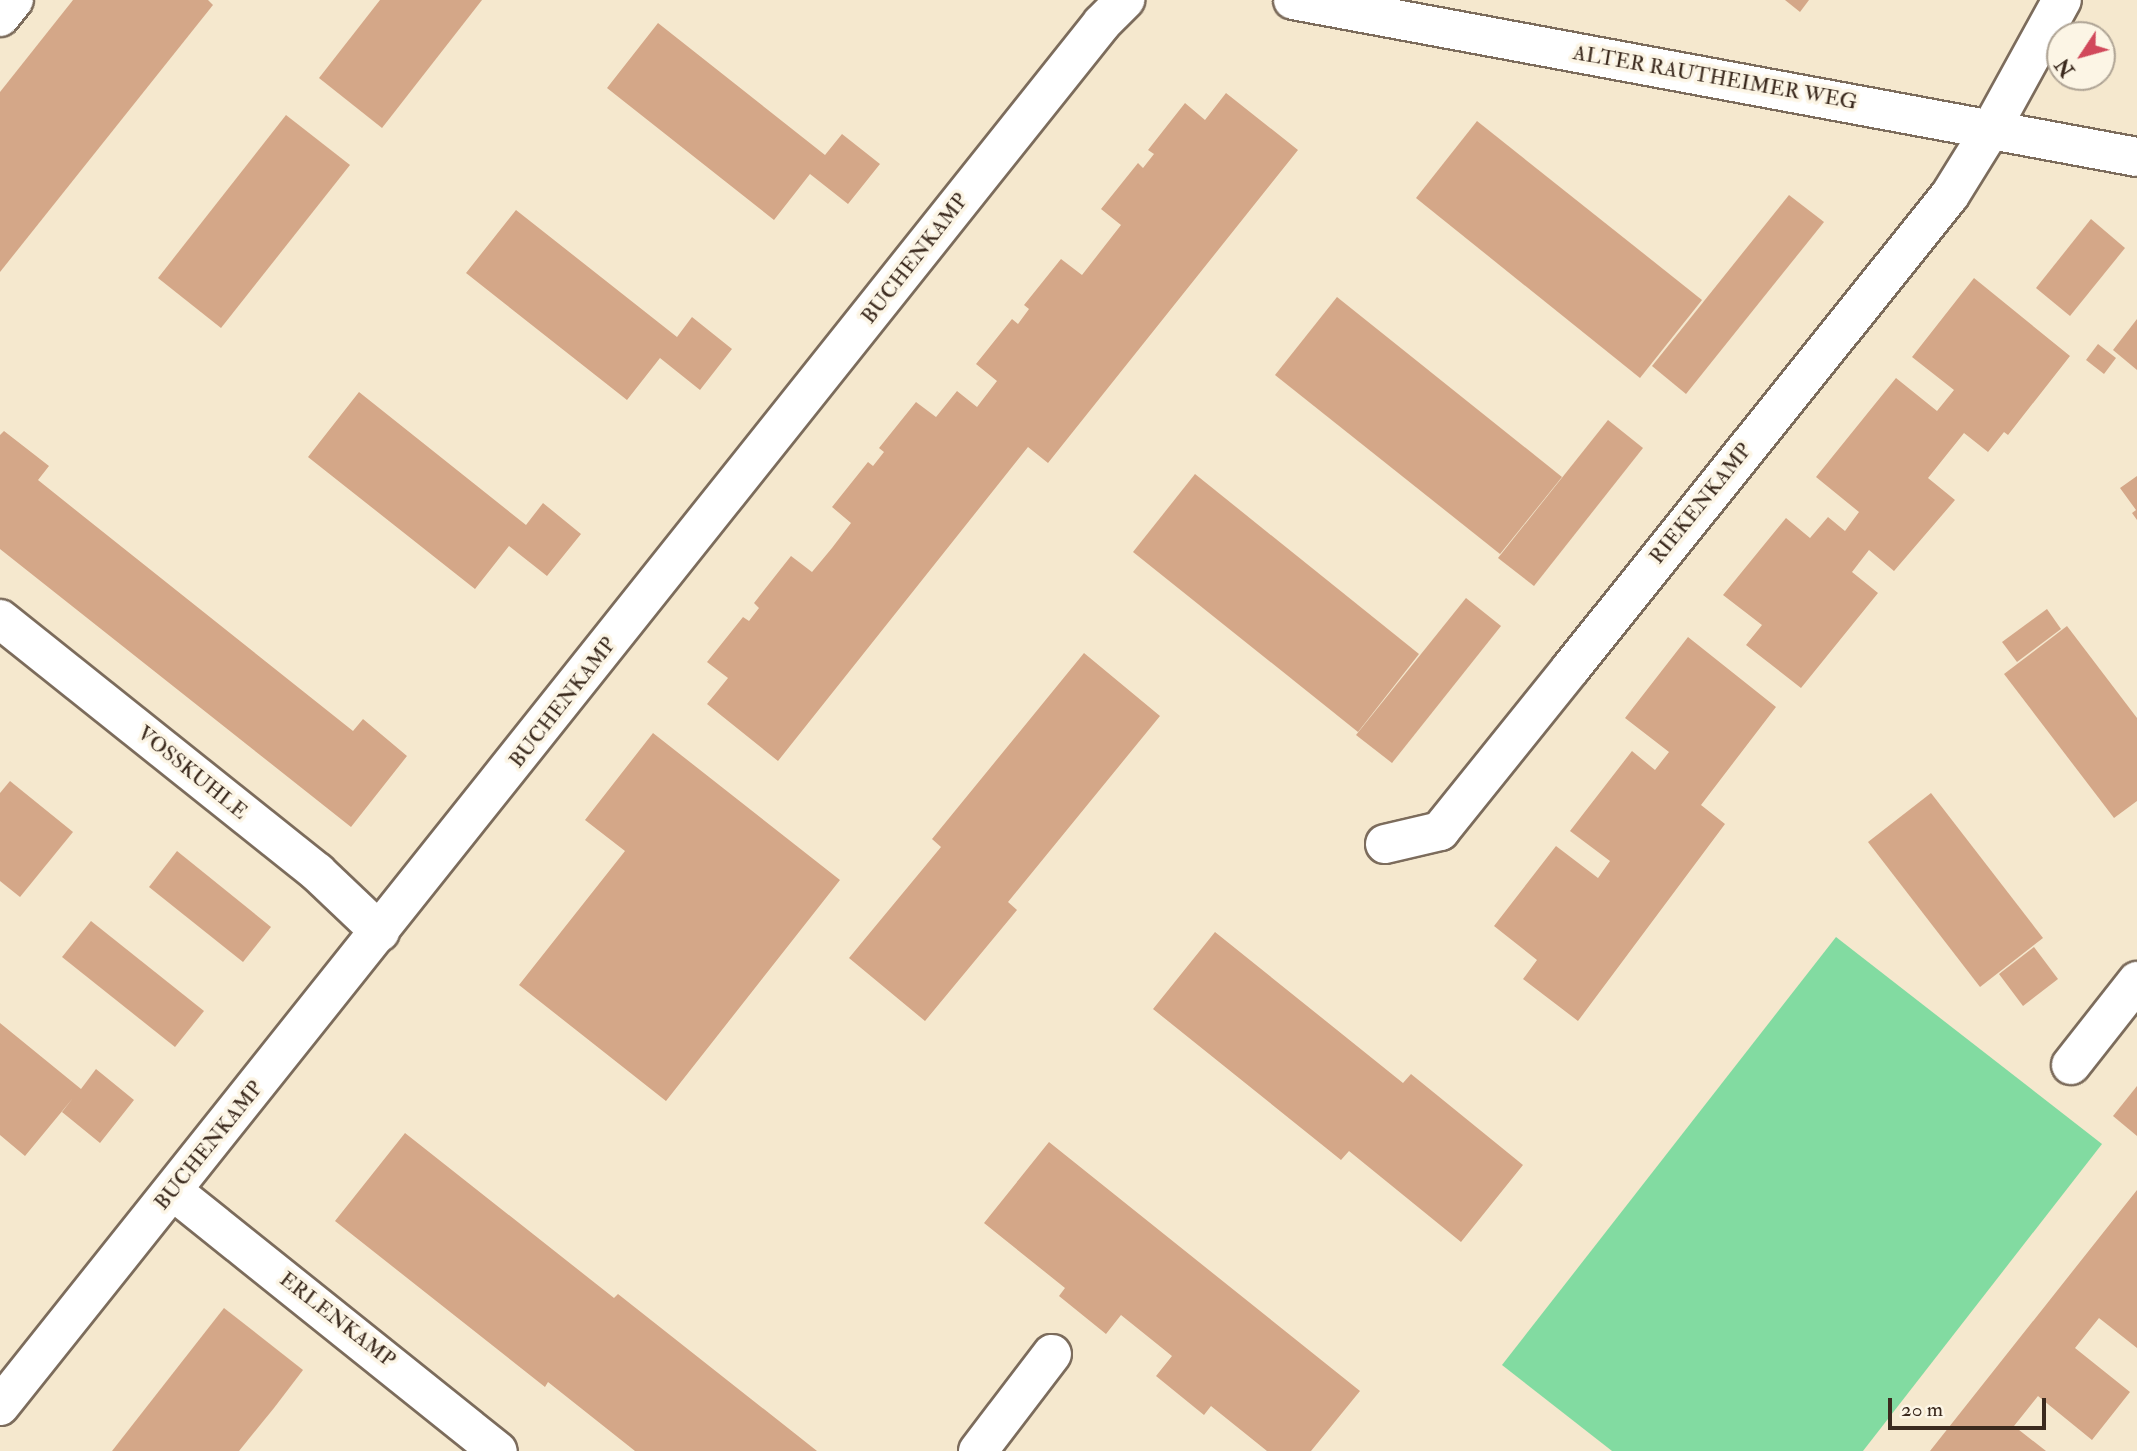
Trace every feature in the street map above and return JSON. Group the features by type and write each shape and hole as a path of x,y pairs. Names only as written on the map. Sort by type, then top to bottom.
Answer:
{"street":[{"path":"0,17 14,0"},
{"name":"BUCHENKAMP","path":"0,1406 1102,23 1125,0"},
{"name":"ALTER RAUTHEIMER WEG","path":"1293,0 2137,157"},
{"name":"RIEKENKAMP","path":"1385,844 1440,831 1950,195 1991,129 2062,0"},
{"name":"VOSSKUHLE","path":"0,619 317,872 380,932"},
{"path":"2071,1065 2137,981"},
{"name":"ERLENKAMP","path":"173,1191 498,1451"},
{"path":"978,1451 1052,1354"}],"green space":[{"path":"1836,937 2102,1144 1863,1451 1612,1451 1502,1365"}],"building":[{"path":"73,0 208,0 213,5 0,272 0,92"},
{"path":"380,0 482,0 382,128 319,78"},
{"path":"1785,0 1809,0 1800,12"},
{"path":"658,23 825,155 842,134 880,164 848,204 810,174 774,220 607,88"},
{"path":"1226,93 1298,150 1048,463 1028,447 778,761 707,704 728,678 707,662 743,617 749,621 759,608 754,603 791,556 812,572 832,548 851,523 832,507 868,462 873,466 884,452 879,448 916,402 936,417 957,391 977,407 997,381 976,364 1012,319 1018,324 1029,309 1024,305 1061,259 1082,275 1121,225 1101,209 1138,163 1143,168 1154,154 1148,150 1185,103 1205,120"},
{"path":"286,115 350,165 221,328 158,278"},
{"path":"1477,121 1702,300 1640,378 1416,198"},
{"path":"1789,195 1824,222 1686,394 1652,366"},
{"path":"516,210 677,337 692,317 732,349 700,390 660,358 627,400 466,273"},
{"path":"2091,219 2125,248 2070,316 2036,288"},
{"path":"1974,278 2070,356 2008,435 2004,432 1988,452 1964,433 1928,478 1955,500 1894,571 1869,550 1852,572 1878,593 1801,688 1746,645 1762,625 1723,595 1786,518 1810,538 1828,517 1845,531 1859,512 1816,477 1896,378 1937,411 1954,390 1912,357"},
{"path":"1337,297 1562,477 1500,554 1275,375"},
{"path":"2137,319 2137,370 2113,350"},
{"path":"2098,344 2116,358 2104,374 2086,360"},
{"path":"359,392 526,525 543,503 581,534 547,576 509,546 475,589 308,457"},
{"path":"1608,420 1643,448 1534,586 1498,558"},
{"path":"4,431 49,466 38,480 353,731 363,719 407,756 351,827 0,549 0,435"},
{"path":"1195,474 1419,654 1358,732 1133,552"},
{"path":"2137,476 2137,520 2132,513 2136,510 2120,488"},
{"path":"1466,598 1501,626 1392,763 1356,735"},
{"path":"2047,609 2061,629 2017,662 2002,642"},
{"path":"2067,626 2137,718 2137,801 2114,818 2004,674"},
{"path":"1688,637 1776,707 1701,805 1725,824 1578,1021 1523,979 1537,960 1494,926 1556,846 1598,878 1610,861 1570,831 1632,751 1655,770 1669,752 1625,718"},
{"path":"1084,653 1160,716 1008,902 1017,910 925,1021 849,958 941,847 932,839"},
{"path":"653,733 840,880 666,1101 519,985 625,851 585,820"},
{"path":"10,781 73,832 20,897 0,881 0,793"},
{"path":"1931,793 2043,938 1980,987 1868,842"},
{"path":"177,851 271,927 243,962 149,887"},
{"path":"91,921 204,1011 175,1047 62,957"},
{"path":"1215,932 1403,1083 1411,1074 1523,1165 1461,1242 1349,1151 1341,1160 1153,1009"},
{"path":"2034,947 2058,979 2023,1006 1999,974"},
{"path":"0,1023 81,1089 96,1069 134,1100 100,1143 62,1112 73,1098 25,1156 0,1135"},
{"path":"2137,1086 2137,1136 2113,1116"},
{"path":"405,1133 614,1298 618,1294 817,1451 635,1451 548,1382 545,1387 335,1221"},
{"path":"1049,1142 1360,1391 1311,1451 1267,1451 1211,1406 1204,1415 1156,1376 1172,1356 1121,1315 1106,1334 1059,1296 1065,1288 984,1223"},
{"path":"2137,1190 2137,1348 2099,1318 2075,1348 2130,1392 2092,1440 2038,1396 2014,1426 2046,1451 1930,1451"},
{"path":"224,1308 303,1370 274,1408 239,1451 112,1451"}]}
